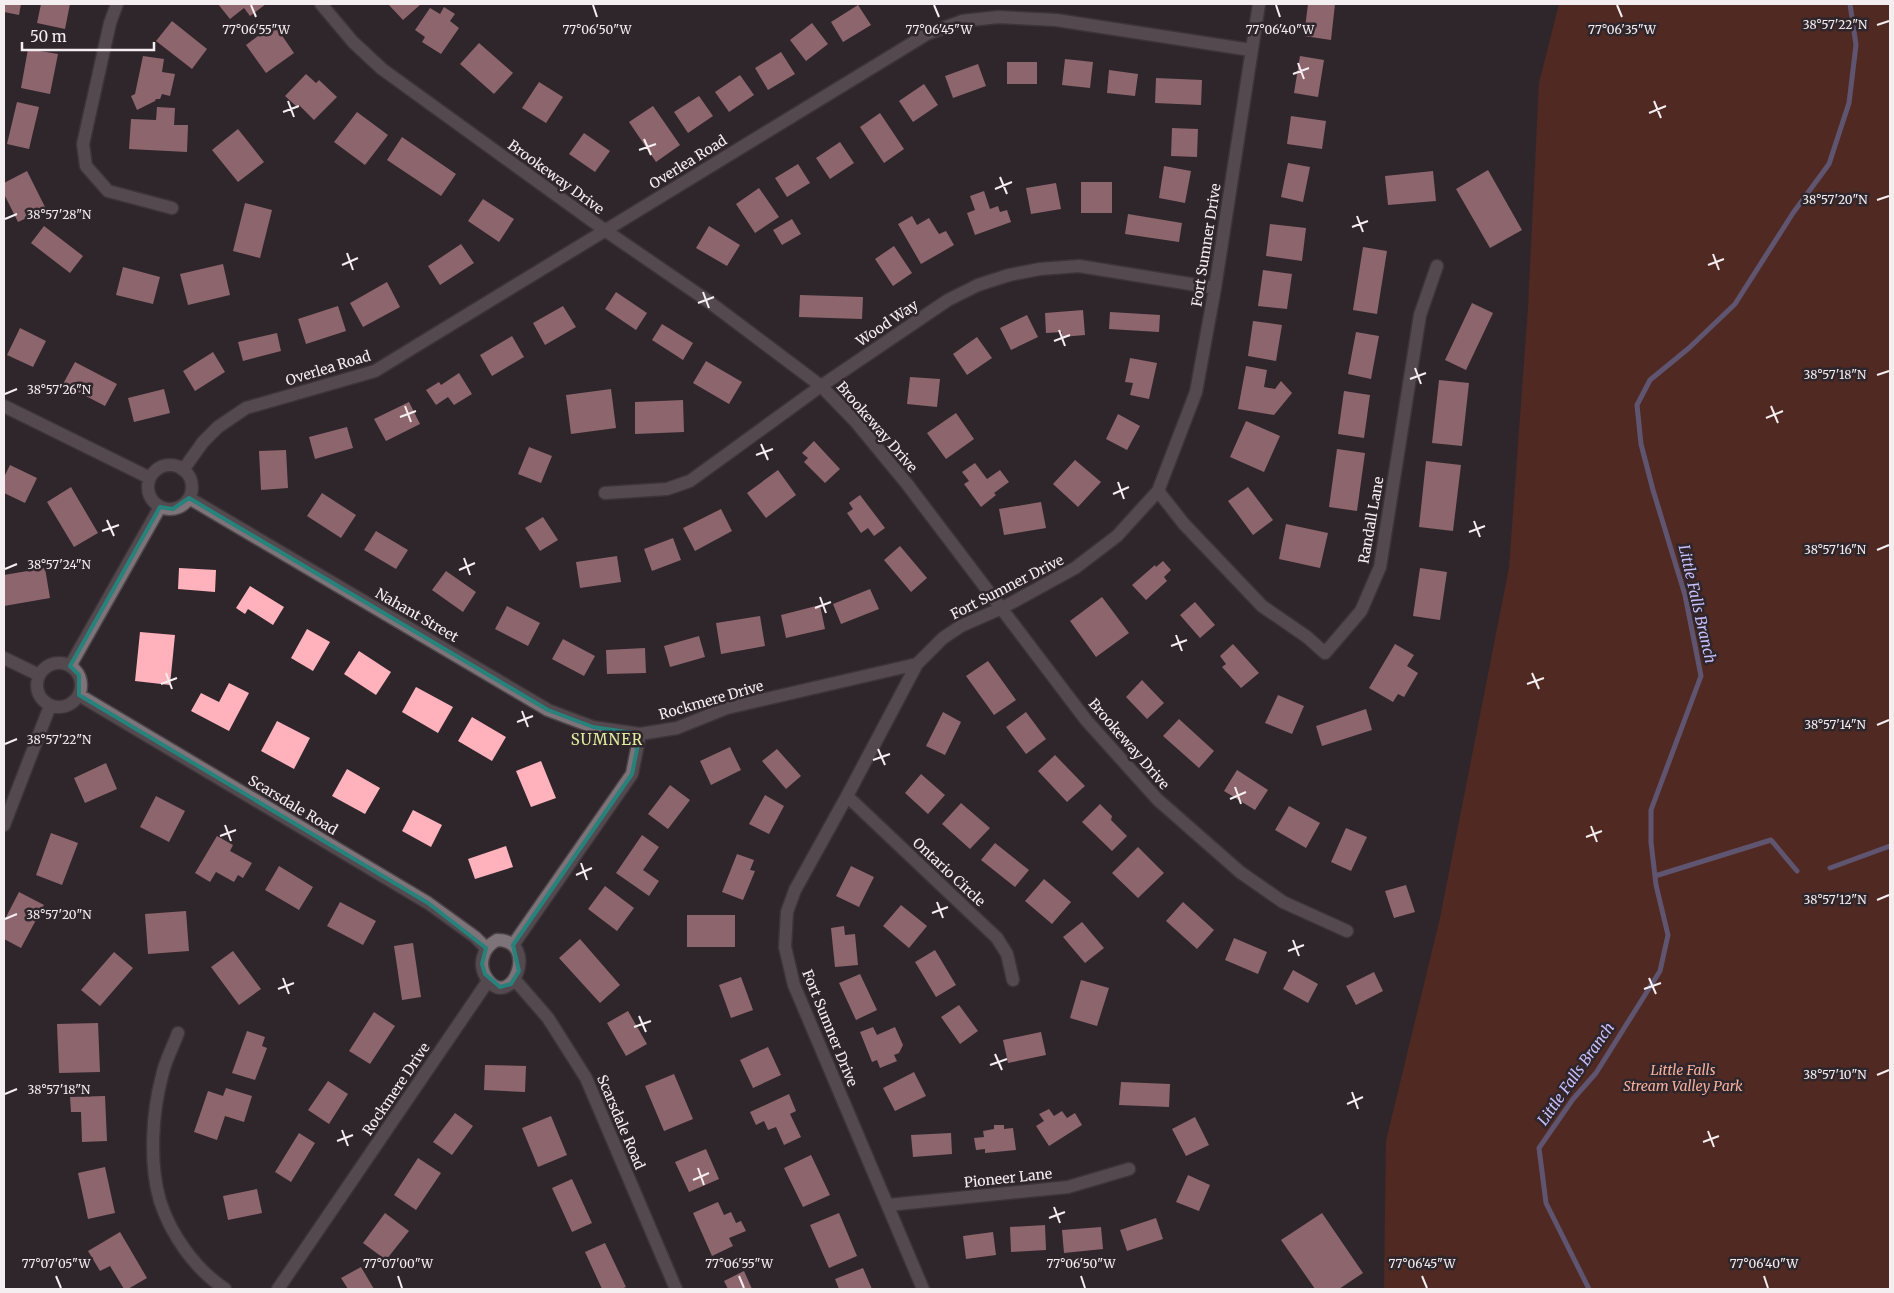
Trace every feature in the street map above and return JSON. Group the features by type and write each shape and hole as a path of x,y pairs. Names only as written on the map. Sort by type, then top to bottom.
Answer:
{"street":[{"path":"116,4 83,144 86,166 108,191 172,208"},
{"name":"Brookeway Drive","path":"322,4 352,42 382,69 606,231 708,301 820,386 855,421 907,484 1086,720 1158,800 1240,872 1284,902 1347,930"},
{"name":"Fort Sumner Drive","path":"922,1289 794,985 785,946 786,912 795,890 917,664 943,638 961,626 1002,608 1075,568 1117,536 1158,491 1196,392 1215,288 1259,4"},
{"name":"Overlea Road","path":"183,470 203,442 218,427 246,408 374,371 927,34 962,21 998,17 1056,20 1251,50"},
{"name":"Wood Way","path":"605,493 667,489 690,481 820,386 948,300 978,285 1010,275 1040,269 1079,266 1215,288"},
{"name":"Randall Lane","path":"1158,491 1184,524 1262,606 1307,637 1325,653 1362,611 1380,566 1420,315 1437,266"},
{"path":"4,406 150,478"},
{"path":"171,465 183,470 191,480 189,498 185,504 173,509 160,507 150,498 148,484 150,478 158,468 164,466 171,465"},
{"name":"Nahant Street","path":"189,498 548,710 593,727 640,734"},
{"path":"70,666 160,507"},
{"path":"4,658 39,675"},
{"path":"63,663 70,666 79,676 81,682 79,695 75,701 63,707 50,706 39,696 37,682 39,675 49,665 63,663"},
{"name":"Rockmere Drive","path":"640,734 677,728 727,708 917,664"},
{"name":"Scarsdale Road","path":"79,695 428,903 475,937 486,948"},
{"path":"4,825 50,706"},
{"path":"513,945 632,774 640,734"},
{"name":"Ontario Circle","path":"847,796 998,938 1007,954 1014,980"},
{"path":"497,940 507,941 513,945 520,963 519,972 515,980 507,986 500,987 488,981 482,964 483,956 486,948 497,940"},
{"name":"Scarsdale Road","path":"515,980 548,1018 586,1078 676,1289"},
{"name":"Rockmere Drive","path":"278,1289 488,981"},
{"path":"178,1033 162,1075 153,1119 154,1166 160,1201 175,1235 195,1263 225,1289"},
{"name":"Pioneer Lane","path":"888,1205 1068,1187 1129,1169"}],"highlighted area":[{"path":"189,498 548,710 593,727 640,734 632,774 513,945 519,971 511,984 500,987 485,974 482,964 486,948 428,903 79,695 79,675 70,666 160,507 173,509"}],"green space":[{"name":"Little Falls Stream Valley Park","path":"1559,4 1890,4 1890,1289 1384,1289 1386,1141 1440,918 1509,568 1528,308 1539,83"}],"building":[{"path":"4,4 21,4 19,15 4,12"},
{"path":"41,4 70,4 65,29 37,23"},
{"path":"218,4 266,4 250,16 244,8 230,19"},
{"path":"388,4 421,4 403,20"},
{"path":"1308,4 1335,4 1331,40 1304,36"},
{"path":"858,5 871,25 843,42 831,22"},
{"path":"444,7 455,14 450,21 459,28 441,54 422,42 425,37 415,30 430,8 440,14"},
{"path":"172,21 207,49 192,69 156,41"},
{"path":"812,23 828,44 806,61 790,40"},
{"path":"274,24 294,53 266,73 246,45"},
{"path":"479,43 513,73 494,94 460,64"},
{"path":"28,49 58,54 50,94 21,88"},
{"path":"781,52 795,74 768,90 755,68"},
{"path":"143,56 164,59 162,72 175,74 170,96 162,94 160,99 156,99 137,110 131,96 135,94"},
{"path":"1300,56 1324,60 1318,97 1294,93"},
{"path":"1065,59 1093,62 1090,88 1062,85"},
{"path":"1007,62 1037,62 1037,84 1007,84"},
{"path":"978,64 986,86 953,98 945,76"},
{"path":"1109,70 1138,74 1135,96 1107,93"},
{"path":"306,74 316,83 319,80 337,97 314,120 299,105 297,107 285,96"},
{"path":"740,75 754,95 729,112 715,92"},
{"path":"1156,78 1202,80 1201,105 1155,103"},
{"path":"539,82 563,97 546,123 522,108"},
{"path":"924,84 938,105 913,122 899,101"},
{"path":"699,96 713,116 688,133 674,112"},
{"path":"17,102 39,107 29,149 7,144"},
{"path":"653,106 680,145 656,162 629,122"},
{"path":"157,107 175,108 174,125 188,125 187,152 129,149 131,119 156,120"},
{"path":"357,112 388,135 365,165 334,142"},
{"path":"880,113 904,149 884,163 860,127"},
{"path":"1291,116 1326,121 1322,149 1287,144"},
{"path":"1172,128 1198,129 1197,157 1171,156"},
{"path":"238,129 264,162 238,182 212,150"},
{"path":"584,133 610,151 595,172 569,154"},
{"path":"402,137 456,174 441,196 387,160"},
{"path":"840,142 854,163 830,179 816,158"},
{"path":"1288,163 1310,167 1303,202 1281,197"},
{"path":"798,164 810,183 787,197 775,178"},
{"path":"1164,166 1191,171 1185,203 1159,198"},
{"path":"1488,170 1522,230 1490,248 1456,189"},
{"path":"27,171 46,209 18,222 4,194 4,183"},
{"path":"1433,171 1436,201 1388,205 1385,176"},
{"path":"1081,182 1112,182 1112,213 1081,213"},
{"path":"1056,183 1061,209 1031,214 1026,188"},
{"path":"759,188 779,217 755,233 736,204"},
{"path":"984,191 990,209 998,206 1000,212 1007,210 1011,222 975,235 967,213 975,210 970,196"},
{"path":"483,199 514,219 499,242 468,221"},
{"path":"245,203 272,210 260,258 233,251"},
{"path":"1128,214 1182,223 1179,242 1125,234"},
{"path":"912,216 917,225 929,218 939,234 946,231 954,245 921,264 898,224"},
{"path":"792,219 801,234 782,245 773,230"},
{"path":"1270,224 1306,228 1302,261 1266,256"},
{"path":"44,226 83,256 70,273 31,243"},
{"path":"709,226 740,245 727,266 696,248"},
{"path":"461,244 474,263 440,285 428,266"},
{"path":"894,246 912,273 893,286 875,259"},
{"path":"1363,247 1387,251 1377,314 1353,310"},
{"path":"223,264 230,295 188,305 180,274"},
{"path":"123,267 160,277 153,304 116,295"},
{"path":"1263,270 1292,274 1287,309 1258,306"},
{"path":"387,282 400,307 363,327 350,303"},
{"path":"616,292 647,313 636,330 605,309"},
{"path":"800,295 863,297 862,319 799,317"},
{"path":"1472,303 1493,313 1466,370 1445,360"},
{"path":"338,306 346,331 306,344 298,319"},
{"path":"563,306 576,327 545,345 533,323"},
{"path":"1083,310 1085,335 1062,337 1062,332 1046,333 1045,313"},
{"path":"1110,312 1160,315 1159,332 1109,329"},
{"path":"1027,315 1038,337 1011,350 1000,328"},
{"path":"1253,321 1282,325 1276,361 1248,356"},
{"path":"662,324 693,343 683,360 652,340"},
{"path":"20,328 46,341 33,367 7,355"},
{"path":"1356,332 1379,336 1371,379 1348,374"},
{"path":"277,333 281,351 243,361 238,342"},
{"path":"512,336 524,357 492,376 480,355"},
{"path":"977,337 992,358 967,375 953,354"},
{"path":"213,352 225,372 195,391 183,371"},
{"path":"1130,358 1157,363 1149,399 1130,395 1133,383 1125,382"},
{"path":"706,361 742,382 729,404 693,383"},
{"path":"75,362 117,384 105,406 63,384"},
{"path":"1246,366 1267,370 1264,387 1275,389 1281,381 1292,393 1274,415 1238,409"},
{"path":"459,373 472,394 454,405 448,397 436,405 426,390 439,382 441,385"},
{"path":"910,377 940,379 937,407 907,404"},
{"path":"1439,380 1469,383 1462,446 1432,443"},
{"path":"164,389 170,413 134,422 128,398"},
{"path":"611,389 616,428 571,434 566,395"},
{"path":"1344,391 1370,395 1364,438 1338,434"},
{"path":"683,400 684,432 635,434 635,402"},
{"path":"409,402 420,424 386,441 374,419"},
{"path":"956,413 974,439 946,459 927,433"},
{"path":"1118,414 1140,426 1127,450 1106,439"},
{"path":"1246,421 1280,436 1264,472 1230,457"},
{"path":"347,427 353,448 315,459 309,437"},
{"path":"814,441 840,469 825,483 804,462 808,458 802,453"},
{"path":"529,447 552,456 541,483 518,474"},
{"path":"1337,449 1365,453 1357,511 1329,507"},
{"path":"286,450 288,488 261,490 259,451"},
{"path":"1075,460 1101,482 1078,507 1053,484"},
{"path":"1426,461 1461,465 1453,531 1419,527"},
{"path":"975,463 987,479 1000,470 1009,482 994,493 996,495 981,507 964,484 969,481 962,472"},
{"path":"10,465 37,478 25,503 4,493 4,477"},
{"path":"778,470 796,495 766,518 747,493"},
{"path":"71,487 98,533 74,547 47,502"},
{"path":"1248,487 1273,520 1253,535 1228,501"},
{"path":"322,493 356,515 341,538 307,516"},
{"path":"860,495 885,528 874,536 868,528 861,533 847,513 853,509 849,503"},
{"path":"1041,502 1046,528 1004,535 999,509"},
{"path":"721,509 732,531 695,551 683,528"},
{"path":"543,517 558,540 540,551 525,528"},
{"path":"1286,524 1328,533 1320,568 1279,559"},
{"path":"376,531 408,550 396,569 364,550"},
{"path":"673,538 681,560 652,571 644,549"},
{"path":"900,546 927,578 911,592 884,560"},
{"path":"617,556 621,582 580,588 576,562"},
{"path":"1163,561 1171,570 1164,577 1167,581 1146,600 1132,585 1155,565 1156,567"},
{"path":"45,568 50,598 4,606 4,575"},
{"path":"179,568 216,570 215,592 178,589"},
{"path":"1420,568 1447,572 1440,620 1413,616"},
{"path":"446,571 476,592 463,612 432,590"},
{"path":"250,586 284,607 273,625 248,609 245,614 236,608"},
{"path":"870,589 879,609 841,624 833,604"},
{"path":"1102,597 1129,633 1096,657 1070,621"},
{"path":"1195,602 1215,625 1200,638 1180,615"},
{"path":"820,605 825,629 786,638 781,615"},
{"path":"507,606 540,623 528,646 495,629"},
{"path":"760,616 765,646 721,654 716,623"},
{"path":"307,629 330,642 313,671 291,658"},
{"path":"140,632 175,635 170,685 135,681"},
{"path":"699,636 705,657 670,667 664,646"},
{"path":"563,639 595,656 584,676 552,659"},
{"path":"1233,644 1259,673 1241,688 1222,667 1226,664 1220,656"},
{"path":"1395,644 1414,655 1407,666 1418,673 1404,697 1398,694 1393,702 1369,688"},
{"path":"645,648 646,673 607,674 606,650"},
{"path":"359,651 391,672 376,695 344,674"},
{"path":"988,661 1016,700 994,715 966,676"},
{"path":"1142,680 1164,703 1147,719 1126,697"},
{"path":"229,683 249,693 229,731 191,711 201,693 219,702"},
{"path":"416,687 453,707 438,733 402,712"},
{"path":"1278,695 1304,706 1292,734 1265,723"},
{"path":"1366,709 1372,730 1322,746 1316,726"},
{"path":"943,712 961,722 945,755 926,746"},
{"path":"1026,712 1046,739 1026,754 1006,727"},
{"path":"472,717 506,737 492,761 458,741"},
{"path":"1179,719 1214,751 1199,768 1163,736"},
{"path":"277,721 310,738 294,769 261,751"},
{"path":"730,747 741,770 711,785 700,761"},
{"path":"777,749 801,776 786,789 762,761"},
{"path":"1055,755 1085,786 1067,802 1038,771"},
{"path":"541,761 556,798 531,807 516,771"},
{"path":"106,763 117,789 85,803 74,778"},
{"path":"347,769 380,788 365,814 332,796"},
{"path":"1237,770 1268,790 1255,810 1224,791"},
{"path":"921,774 945,795 928,814 905,793"},
{"path":"670,785 690,800 668,829 648,814"},
{"path":"765,795 784,806 769,834 749,824"},
{"path":"156,796 185,811 169,842 140,827"},
{"path":"961,803 990,828 970,849 942,824"},
{"path":"1100,804 1112,816 1111,820 1127,836 1112,851 1082,822"},
{"path":"1289,806 1320,823 1306,848 1275,830"},
{"path":"413,810 442,825 431,847 402,831"},
{"path":"1346,828 1367,837 1351,871 1331,862"},
{"path":"51,833 78,843 62,885 36,875"},
{"path":"642,835 659,847 643,870 659,881 649,896 616,873"},
{"path":"217,836 233,845 230,851 252,863 243,878 238,875 234,882 216,872 210,882 195,873"},
{"path":"995,843 1029,870 1015,887 981,860"},
{"path":"506,846 513,867 475,879 468,859"},
{"path":"1138,847 1164,873 1138,898 1112,873"},
{"path":"737,854 754,860 750,870 755,871 743,900 722,892"},
{"path":"279,866 313,887 299,910 265,890"},
{"path":"851,866 874,877 859,907 836,896"},
{"path":"1044,879 1071,902 1052,924 1025,901"},
{"path":"1406,885 1415,912 1394,918 1385,891"},
{"path":"605,886 634,908 617,931 588,909"},
{"path":"19,892 44,905 21,948 4,939 4,921"},
{"path":"340,902 376,921 363,945 327,926"},
{"path":"1183,902 1214,930 1197,949 1166,921"},
{"path":"901,905 927,926 909,948 883,926"},
{"path":"186,911 189,951 148,954 145,914"},
{"path":"687,915 735,915 735,947 687,947"},
{"path":"1082,922 1104,948 1085,963 1063,937"},
{"path":"844,926 845,935 855,934 858,965 835,967 831,928"},
{"path":"1234,938 1267,952 1258,974 1225,960"},
{"path":"580,939 620,985 600,1003 559,958"},
{"path":"413,943 421,997 402,1000 394,946"},
{"path":"935,950 956,985 936,997 915,962"},
{"path":"233,951 261,989 239,1005 211,967"},
{"path":"114,952 133,968 100,1006 81,990"},
{"path":"1293,970 1318,984 1308,1003 1283,989"},
{"path":"1374,972 1383,991 1356,1005 1346,986"},
{"path":"860,974 877,1010 856,1020 839,983"},
{"path":"741,977 753,1010 731,1018 719,985"},
{"path":"1081,980 1109,988 1097,1026 1070,1018"},
{"path":"959,1005 978,1031 960,1044 941,1017"},
{"path":"628,1011 647,1044 626,1056 607,1023"},
{"path":"374,1012 395,1026 370,1064 349,1051"},
{"path":"98,1023 100,1072 59,1073 57,1024"},
{"path":"873,1027 877,1035 895,1027 903,1045 899,1053 894,1055 897,1061 880,1068 877,1060 872,1062 860,1032"},
{"path":"247,1031 265,1037 262,1046 267,1048 255,1080 232,1073"},
{"path":"1041,1032 1046,1055 1008,1063 1003,1040"},
{"path":"768,1047 781,1075 753,1088 740,1060"},
{"path":"485,1065 526,1066 525,1092 484,1090"},
{"path":"914,1072 926,1096 895,1111 883,1088"},
{"path":"674,1074 693,1119 664,1131 645,1086"},
{"path":"328,1081 348,1094 329,1124 308,1110"},
{"path":"1121,1082 1170,1084 1169,1107 1119,1105"},
{"path":"226,1088 252,1096 244,1122 225,1116 217,1140 194,1132 208,1091 223,1096"},
{"path":"789,1094 796,1111 790,1114 801,1137 784,1145 776,1127 768,1130 764,1121 756,1125 750,1112"},
{"path":"105,1096 107,1141 82,1142 81,1112 71,1112 70,1097"},
{"path":"1049,1109 1054,1116 1062,1111 1067,1118 1075,1113 1082,1125 1049,1146 1036,1126 1044,1121 1039,1114"},
{"path":"455,1113 473,1126 452,1155 433,1142"},
{"path":"551,1116 567,1155 538,1167 522,1128"},
{"path":"1195,1117 1209,1145 1186,1156 1172,1129"},
{"path":"994,1125 1004,1125 1004,1129 1013,1128 1016,1150 985,1153 985,1149 976,1150 974,1138 984,1137 983,1131 994,1129"},
{"path":"299,1133 315,1143 291,1182 275,1172"},
{"path":"951,1133 952,1154 913,1157 911,1135"},
{"path":"706,1149 719,1179 689,1192 675,1162"},
{"path":"811,1155 830,1195 803,1207 784,1168"},
{"path":"418,1158 441,1173 416,1210 394,1195"},
{"path":"105,1167 115,1213 88,1219 78,1173"},
{"path":"1188,1175 1210,1185 1199,1211 1176,1202"},
{"path":"572,1179 592,1223 572,1232 552,1188"},
{"path":"257,1189 262,1213 228,1220 223,1196"},
{"path":"718,1202 724,1215 731,1212 736,1223 741,1221 746,1231 729,1238 733,1246 712,1256 693,1213"},
{"path":"385,1213 409,1231 386,1260 363,1243"},
{"path":"839,1213 857,1256 829,1268 810,1225"},
{"path":"1322,1213 1363,1273 1339,1289 1315,1289 1281,1240"},
{"path":"1156,1218 1163,1239 1127,1251 1120,1230"},
{"path":"1045,1225 1046,1250 1011,1252 1010,1227"},
{"path":"1101,1227 1103,1249 1064,1253 1062,1230"},
{"path":"120,1232 147,1278 128,1289 124,1289 110,1266 100,1271 88,1251"},
{"path":"993,1232 996,1255 966,1259 963,1236"},
{"path":"605,1243 626,1287 621,1289 602,1289 585,1252"},
{"path":"361,1267 374,1289 348,1289 341,1278"},
{"path":"863,1268 872,1289 839,1289 835,1279"},
{"path":"744,1271 752,1289 728,1289 724,1281"}],"waterway":[{"name":"Little Falls Branch","path":"1589,1289 1546,1203 1539,1148 1573,1099 1596,1073 1660,971 1668,935 1656,885 1651,842 1651,810 1701,676 1685,595 1641,444 1637,405 1650,380 1689,348 1735,304 1793,213 1829,164 1849,103 1856,45 1850,4"},
{"path":"1655,876 1771,840 1797,871"},
{"path":"1830,868 1890,846"}],"district":[{"name":"SUMNER","path":"607,740"}]}
